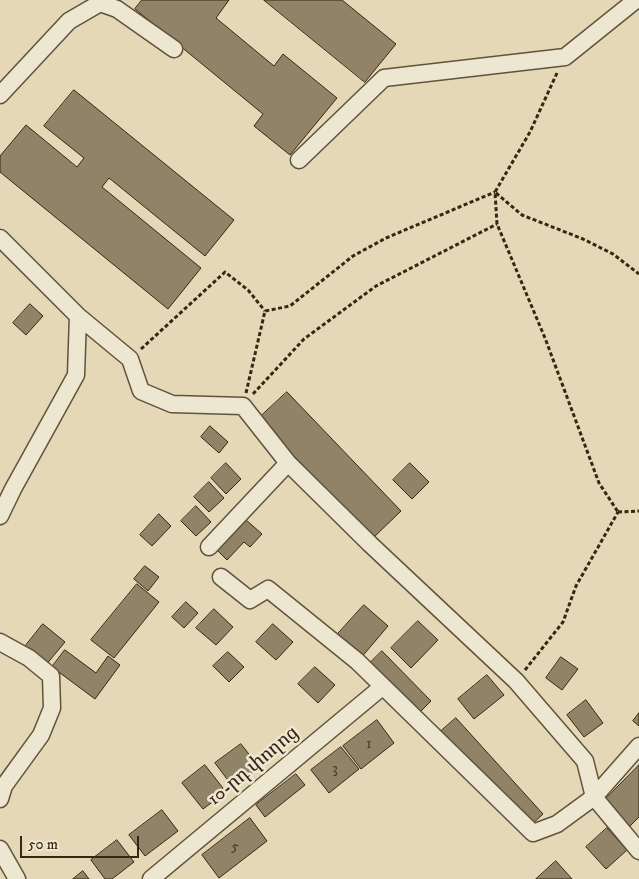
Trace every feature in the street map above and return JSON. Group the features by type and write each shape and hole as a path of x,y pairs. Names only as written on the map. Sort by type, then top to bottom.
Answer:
{"street":[{"path":"299,160 384,78 565,57 636,0"},
{"path":"0,95 69,21 100,3 117,9 174,49"},
{"path":"0,238 78,316 130,359 141,391 172,404 243,406 288,463 370,544 516,681 586,761 594,797 639,851"},
{"path":"0,516 76,375 78,316"},
{"path":"209,547 288,463"},
{"path":"221,577 250,600 268,589 357,661 533,833 557,824 594,797 639,746"},
{"path":"0,642 29,658 51,676 52,708 40,735 4,786 0,799"},
{"name":"10-րդ փողոց","path":"151,879 382,686"},
{"path":"0,849 17,879"}],"path":[{"path":"565,57 530,132 495,192 497,224 545,338 599,484 618,512"},
{"path":"495,192 522,215 583,239 613,254 639,274"},
{"path":"265,311 290,306 353,256 386,238 495,192"},
{"path":"243,406 273,371 304,340 376,286 497,224"},
{"path":"130,359 225,272 248,290 265,311"},
{"path":"243,406 265,311"},
{"path":"618,512 639,511"},
{"path":"516,681 563,622 576,586 618,512"}],"building":[{"path":"142,0 229,0 216,18 274,66 283,54 337,98 290,155 254,126 263,114 135,9"},
{"path":"264,0 342,0 396,44 365,82"},
{"path":"74,90 234,220 205,256 109,178 102,187 201,268 168,309 0,172 0,156 26,125 77,167 84,158 44,126"},
{"path":"30,304 43,316 26,335 13,323"},
{"path":"287,392 401,511 373,538 258,419"},
{"path":"210,426 228,442 219,453 201,437"},
{"path":"226,463 241,479 226,494 211,478"},
{"path":"410,463 429,482 412,499 393,480"},
{"path":"209,482 224,498 209,512 194,497"},
{"path":"196,506 211,522 196,536 181,521"},
{"path":"159,514 171,526 152,546 140,535"},
{"path":"245,519 262,534 250,547 244,542 227,560 217,550"},
{"path":"145,566 159,577 148,591 134,579"},
{"path":"137,584 159,602 114,658 91,640"},
{"path":"186,602 198,613 184,628 172,617"},
{"path":"364,605 388,626 360,659 335,637"},
{"path":"214,609 233,627 216,645 196,628"},
{"path":"418,621 438,640 411,668 391,648"},
{"path":"43,624 65,642 45,666 23,649"},
{"path":"273,624 293,642 276,660 256,642"},
{"path":"65,650 96,673 108,656 120,665 95,699 52,667"},
{"path":"382,651 431,701 418,714 369,664"},
{"path":"228,652 244,667 229,682 213,666"},
{"path":"561,657 578,669 562,690 546,678"},
{"path":"315,667 335,685 318,703 298,684"},
{"path":"487,675 504,695 474,719 458,699"},
{"path":"586,700 603,723 584,737 567,715"},
{"path":"639,713 639,726 633,721"},
{"path":"456,718 543,814 528,828 440,732"},
{"path":"377,720 394,743 361,769 343,746"},
{"path":"241,744 259,767 233,787 215,763"},
{"path":"341,747 359,769 329,793 311,770"},
{"path":"205,765 226,792 203,809 182,783"},
{"path":"639,765 639,817 627,829 601,804"},
{"path":"296,774 305,785 265,817 256,805"},
{"path":"162,810 178,831 145,856 129,835"},
{"path":"250,818 267,841 219,878 202,855"},
{"path":"607,828 627,850 606,869 586,847"},
{"path":"117,840 134,862 112,879 105,879 91,860"},
{"path":"556,861 572,879 536,879"},
{"path":"83,871 89,879 73,879"}]}
